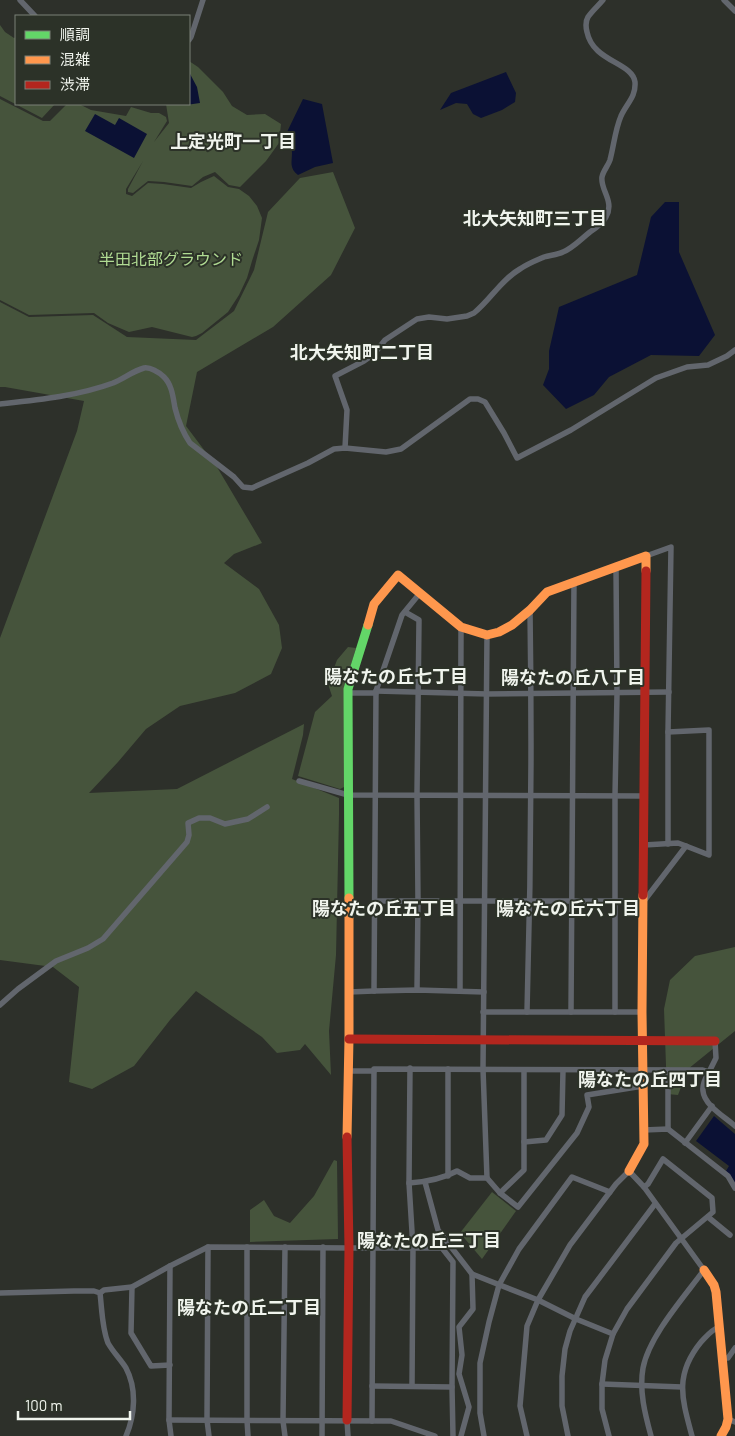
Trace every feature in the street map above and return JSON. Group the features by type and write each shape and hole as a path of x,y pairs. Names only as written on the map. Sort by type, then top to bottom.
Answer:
{"street":[{"path":"20,0 35,15"},
{"path":"190,38 203,0"},
{"path":"345,448 348,410 335,376 364,361 374,354 385,340 418,319 429,317 447,319 474,313 507,278 521,268 569,249 601,224 607,216 609,205 602,182 602,175 610,161 617,126 634,95 634,79 624,67 593,48 589,41 586,22 602,0"},
{"path":"724,0 735,11"},
{"path":"0,404 85,391 113,383 145,368 155,370 165,377 170,386 176,411 190,443 234,477 243,487 252,488 334,449 345,448 386,452 401,449 470,399 486,402 517,458 571,430 656,378 687,367 708,365 735,350"},
{"path":"348,1436 348,689 374,604 398,575 461,627 487,635 499,632 512,625 530,610 546,592 671,547 668,844"},
{"path":"527,1436 520,1406 527,1326 538,1300 570,1245 620,1178 629,1171 644,1144 642,1012 646,556"},
{"path":"615,1012 616,567"},
{"path":"571,1012 574,582"},
{"path":"374,991 376,692 402,615 420,593"},
{"path":"527,1012 530,901 530,610"},
{"path":"405,612 419,620 417,990"},
{"path":"460,991 461,627"},
{"path":"487,635 486,900 483,1039 487,1178 500,1193 518,1208 577,1134 588,1107 587,1095 643,1086"},
{"path":"348,693 645,694 669,692"},
{"path":"644,845 678,844 709,855 709,730 668,732"},
{"path":"299,781 348,795 644,796"},
{"path":"0,1005 56,960 88,948 103,939 187,842 189,835 188,823 199,818 210,818 224,824 248,819 267,807"},
{"path":"644,901 686,846"},
{"path":"376,901 644,901"},
{"path":"349,992 417,990 484,992"},
{"path":"484,1012 642,1012"},
{"path":"349,1039 715,1041 716,1058 703,1084 703,1092 712,1106 735,1126"},
{"path":"348,1071 410,1068 702,1070 709,1072"},
{"path":"410,1068 409,1184 413,1248 412,1386"},
{"path":"448,1069 448,1176"},
{"path":"500,1193 524,1170 524,1070"},
{"path":"524,1142 546,1140 562,1115 563,1070"},
{"path":"668,1070 668,1129"},
{"path":"372,1420 374,1071"},
{"path":"685,1143 712,1106"},
{"path":"644,1130 668,1129 728,1176 735,1188"},
{"path":"609,1436 602,1409 602,1384 605,1360 613,1334 632,1301 676,1243 682,1240 713,1212 712,1198 663,1159 648,1184 644,1187"},
{"path":"409,1184 448,1176 457,1171 470,1178 487,1178"},
{"path":"629,1171 644,1187 714,1285 725,1358 731,1420 721,1436"},
{"path":"484,1436 480,1413 480,1363 488,1322 499,1285 519,1248 572,1177 610,1192"},
{"path":"425,1182 438,1230 472,1274 538,1300 576,1319 613,1334"},
{"path":"568,1436 562,1406 562,1376 565,1349 570,1331 585,1297 655,1204"},
{"path":"708,1217 730,1234"},
{"path":"208,1247 207,1420 209,1436"},
{"path":"100,1293 104,1290 132,1288 208,1247 442,1248 453,1262 453,1436"},
{"path":"247,1247 248,1436"},
{"path":"285,1247 283,1421 285,1436"},
{"path":"322,1436 323,1247"},
{"path":"170,1266 169,1420 171,1436"},
{"path":"651,1436 642,1401 643,1368 652,1344 704,1270"},
{"path":"461,1436 469,1407 459,1374 462,1355 459,1328 473,1309 472,1274"},
{"path":"132,1288 132,1334 150,1366 170,1365"},
{"path":"0,1293 74,1290 100,1293"},
{"path":"100,1293 104,1332 109,1345 125,1367 132,1383 132,1415 126,1436"},
{"path":"692,1436 682,1387 684,1373 696,1349 712,1330 719,1327"},
{"path":"725,1358 735,1348"},
{"path":"725,1358 735,1360"},
{"path":"602,1384 682,1387"},
{"path":"372,1386 452,1387"},
{"path":"169,1420 391,1421 435,1436"}],"green space":[{"path":"0,25 5,32 15,38 15,104 0,96"},
{"name":"半田北部グラウンド","path":"190,62 223,92 232,106 247,115 265,114 281,124 279,143 266,161 240,187 229,185 215,172 203,177 192,186 148,181 133,193 128,192 143,161 126,189 126,194 132,196 148,183 191,188 214,176 228,187 239,189 249,196 257,206 262,218 259,240 247,278 228,312 202,333 192,337 152,327 129,332 108,323 94,313 29,315 0,300 0,99 43,121 50,121 66,105 81,105 91,110 126,116 131,107 151,113 159,113 166,117 167,121 154,142 169,123 166,105 190,105"},
{"path":"17,105 54,105 42,118"},
{"path":"333,172 355,228 331,275 273,327 197,372 186,426 217,467 262,543 234,554 224,563 259,589 279,625 282,648 271,674 235,693 180,706 146,729 89,793 177,789 304,724 292,779 339,798 336,955 329,1031 331,1075 305,1044 300,1050 277,1053 262,1037 196,991 170,1020 134,1066 92,1089 69,1082 79,987 53,967 0,960 0,638 77,431 84,401 0,387 0,302 29,317 93,315 127,337 196,340 234,311 254,270 268,212 300,178"},
{"path":"348,647 356,648 344,688 344,787 340,789 298,776 315,712 332,696 328,684 337,660"},
{"path":"735,947 735,1031 688,1069 678,1095 667,1094 664,1009 670,980 695,956"},
{"path":"334,1160 337,1161 338,1239 250,1242 250,1210 264,1200 274,1216 290,1223 314,1196"},
{"path":"492,1192 516,1211 482,1259 460,1233"}],"water":[{"path":"506,72 516,93 515,102 502,110 481,118 473,114 467,104 456,103 440,110 451,93"},
{"path":"190,74 197,87 200,103 190,104"},
{"path":"303,99 322,104 333,163 315,167 298,175 292,167 292,150 287,132"},
{"path":"95,114 115,125 119,118 147,134 134,158 85,131"},
{"path":"665,202 679,202 679,252 715,335 699,356 651,355 609,377 594,395 566,409 543,385 549,369 549,351 559,307 637,275 651,217"},
{"path":"714,1116 735,1134 735,1183 726,1171 729,1166 696,1141"}],"traffic: fast":[{"path":"349,898 348,689 368,625"}],"traffic: slow":[{"path":"368,625 374,604 398,575 461,627 487,635 499,632 512,625 547,592 646,556 646,571"},
{"path":"629,1171 644,1144 643,895"},
{"path":"347,1137 349,898"},
{"path":"704,1270 714,1285 716,1292 728,1419 721,1436"}],"traffic: jam":[{"path":"643,895 646,571"},
{"path":"349,1039 715,1041"},
{"path":"347,1137 349,1248 347,1420"}],"district":[{"name":"上定光町一丁目","path":"233,141"},
{"name":"北大矢知町三丁目","path":"535,218"},
{"name":"北大矢知町二丁目","path":"362,352"},
{"name":"陽なたの丘七丁目","path":"396,676"},
{"name":"陽なたの丘八丁目","path":"573,677"},
{"name":"陽なたの丘五丁目","path":"384,908"},
{"name":"陽なたの丘六丁目","path":"568,908"},
{"name":"陽なたの丘四丁目","path":"650,1079"},
{"name":"陽なたの丘三丁目","path":"429,1240"},
{"name":"陽なたの丘二丁目","path":"249,1307"}]}
